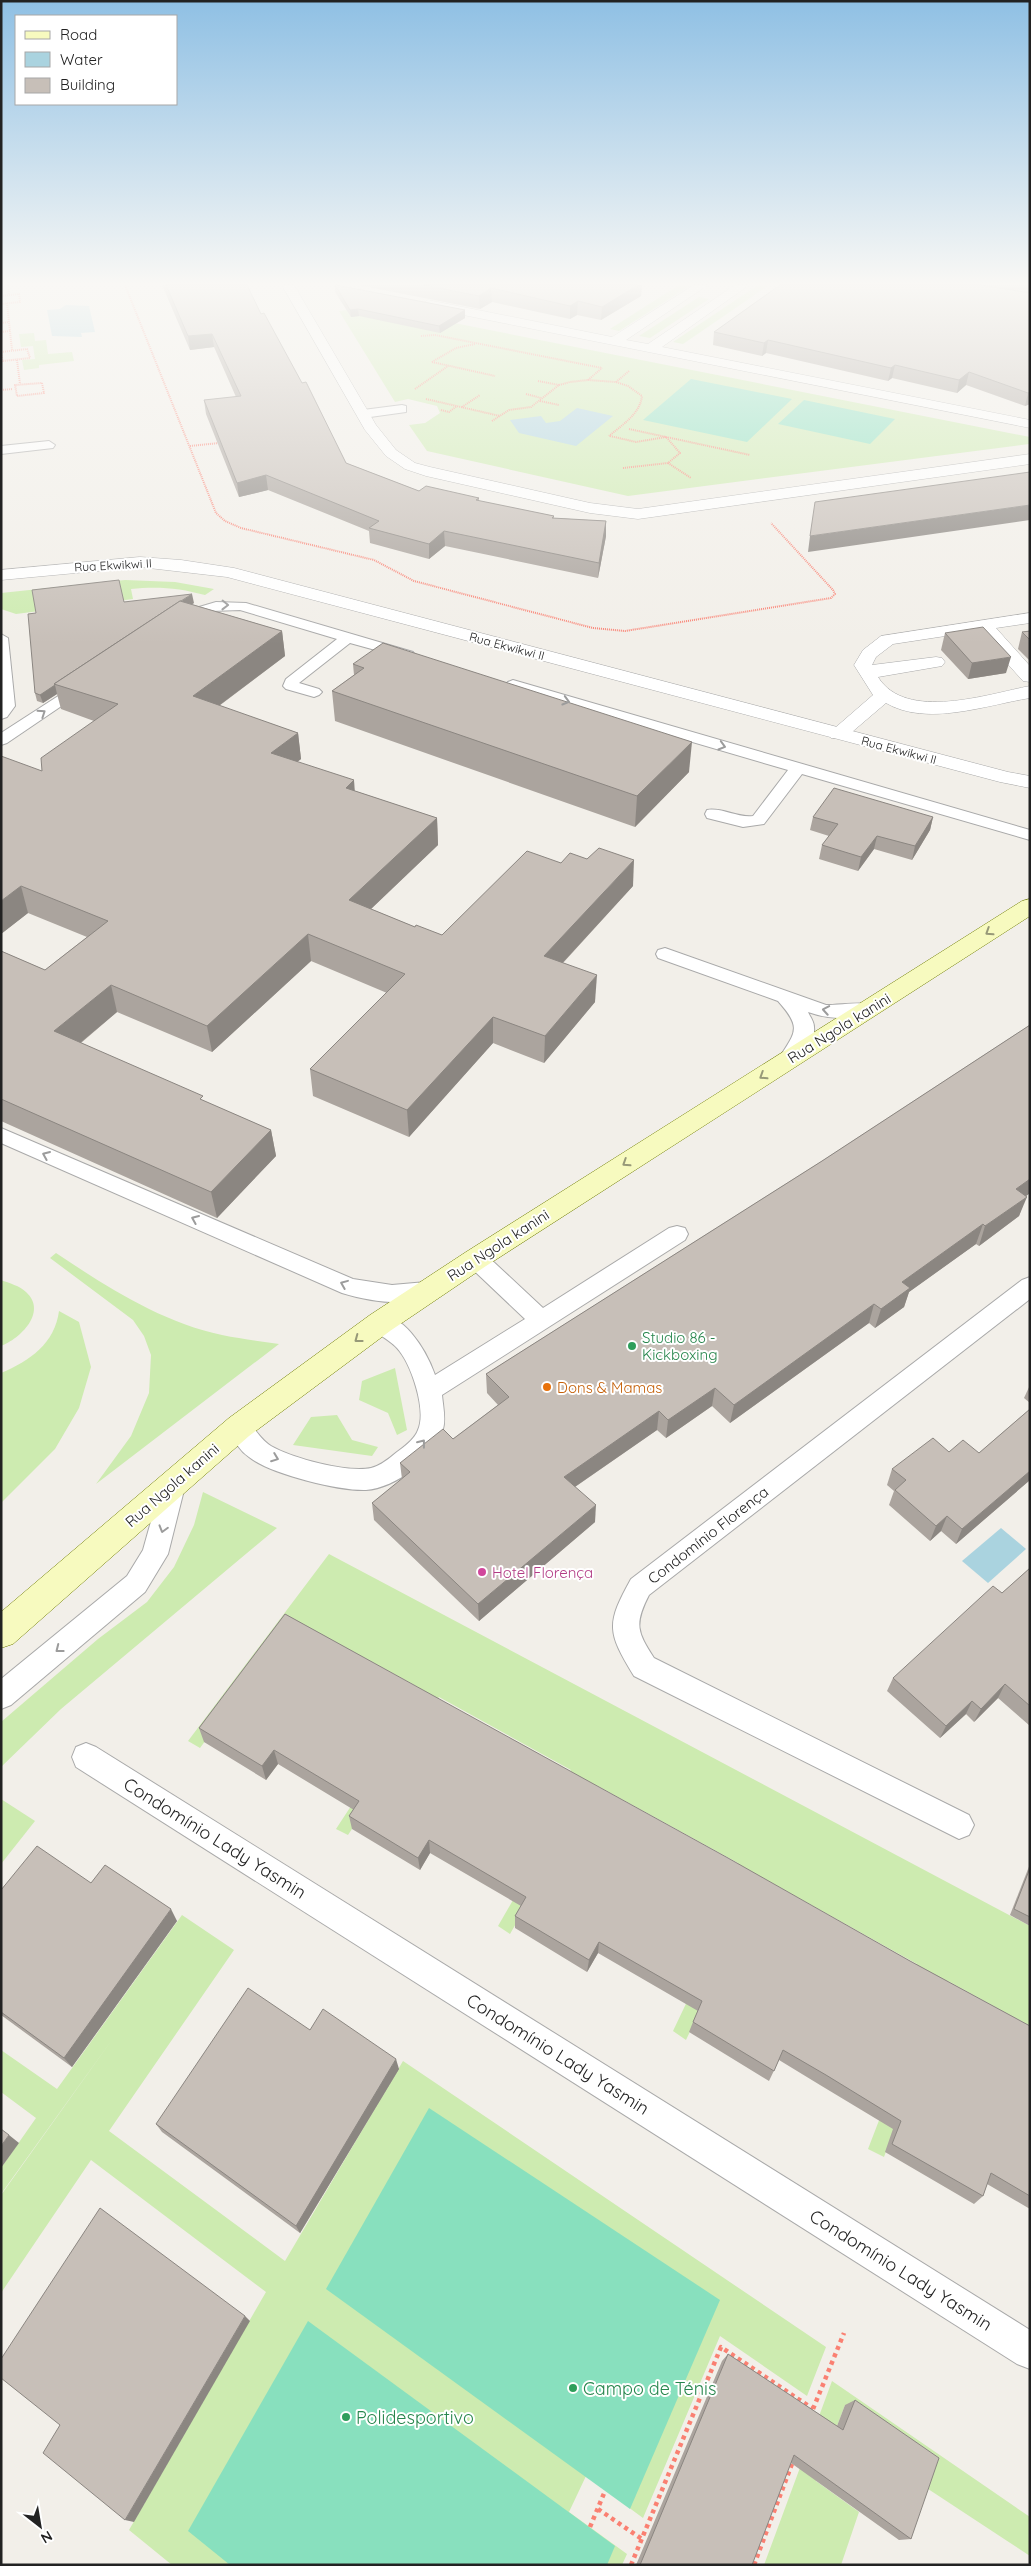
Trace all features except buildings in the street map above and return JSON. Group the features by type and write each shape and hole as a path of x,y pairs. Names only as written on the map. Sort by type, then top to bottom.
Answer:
{"main road":[{"name":"Rua Ngola kanini","path":"1,1633 174,1482 239,1428 380,1323 426,1291 1030,906"}],"street":[{"path":"358,405 391,453 418,469 590,508 638,514 1030,459"},
{"path":"934,405 1030,424"},
{"name":"Rua Ekwikwi II","path":"1,575 140,562 181,565 228,572 838,734 1007,778 1030,782"},
{"path":"1029,681 932,708 908,706 887,697 864,665 869,654 887,640 1030,618"},
{"path":"983,625 1029,681"},
{"path":"868,673 936,662"},
{"path":"989,682 1029,681"},
{"path":"838,734 887,697 943,689"},
{"name":"Rua Ekwikwi II","path":"1007,778 1030,787"}],"lane":[{"path":"363,414 402,409"},
{"path":"1,450 49,445"},
{"path":"168,628 193,612 224,604 348,637 424,660"},
{"path":"314,692 292,686 291,682 348,637"},
{"path":"1,638 7,706 1,714"},
{"path":"1,740 96,676"},
{"path":"501,682 1030,835"},
{"path":"713,814 743,822 758,820 798,768"},
{"path":"665,954 824,1011 847,1012 869,1008"},
{"path":"785,997 798,1011 806,1028 803,1042 788,1060"},
{"path":"1,1135 350,1286 392,1294 426,1291"},
{"path":"429,1391 677,1234"},
{"path":"476,1259 542,1320"},
{"name":"Condomínio Florença","path":"959,1825 644,1667 626,1638 625,1613 640,1586 1030,1286"},
{"path":"239,1428 249,1443 263,1454 295,1466 343,1477 374,1479 394,1468 415,1452 431,1431 432,1409 429,1391 419,1360 394,1330 380,1323"},
{"path":"1,1696 136,1584 155,1554 174,1482"},
{"name":"Condomínio Lady Yasmin","path":"86,1757 1030,2351"}],"path":[{"path":"173,405 216,513 233,524 374,560 414,580 609,630 652,627 831,598 834,594 833,590 765,517"},
{"path":"452,405 501,416"},
{"path":"462,407 465,405"},
{"path":"492,422 509,410 531,407 534,405"},
{"path":"641,405 609,436 636,442 666,437"},
{"path":"441,410 449,412 457,406"},
{"path":"629,429 750,455"},
{"path":"623,468 668,463 680,453 666,437"},
{"path":"190,446 227,442"},
{"path":"668,463 698,483"},
{"path":"809,2418 844,2333"},
{"path":"630,2565 721,2347 813,2409"},
{"path":"754,2565 796,2455"},
{"path":"590,2527 606,2491"},
{"path":"598,2509 642,2539"}],"green space":[{"path":"432,405 867,405 1030,437 1029,444 628,496 427,451 409,425 425,423 440,413 437,406"},
{"path":"661,405 786,405 747,442 643,420"},
{"path":"799,405 827,405 895,419 870,444 778,424"},
{"path":"125,580 175,582 214,589 205,595 168,588 131,589 133,599 16,614 1,609 1,593"},
{"path":"56,1253 135,1302 178,1321 222,1335 279,1344 96,1484 131,1436 149,1393 151,1355 144,1336 133,1320 50,1258"},
{"path":"1,1280 24,1290 32,1300 34,1308 33,1316 23,1331 1,1346"},
{"path":"59,1311 79,1322 91,1367 79,1408 55,1449 1,1503 1,1373 31,1357 47,1342 57,1322"},
{"path":"395,1368 407,1430 397,1435 388,1413 359,1400 362,1381"},
{"path":"337,1415 352,1440 378,1447 372,1456 293,1445 311,1417"},
{"path":"203,1492 277,1528 61,1709 1,1767 1,1722 98,1639 147,1602 174,1567 194,1525"},
{"path":"329,1554 1030,1926 1030,2026 948,1981 884,2157 868,2149 903,2058 884,2046 917,1964 763,1878 686,2040 673,2031 713,1947 701,1940 738,1863 596,1785 510,1934 498,1926 543,1848 530,1840 571,1770 439,1697 348,1835 336,1829 383,1757 375,1753 418,1687 295,1620 200,1748 188,1741"},
{"path":"1,1799 35,1821 1,1864"},
{"path":"182,1915 234,1950 109,2131 285,2261 403,2061 826,2347 807,2396 720,2336 643,2518 586,2476 569,2512 627,2554 622,2565 172,2565 129,2530 266,2292 91,2160 1,2293 1,2195 114,2037 1,2194 1,2168 36,2118 1,2092 1,2050 57,2089"},
{"name":"Campo de Ténis","path":"429,2108 720,2300 630,2509 326,2289"},
{"name":"Polidesportivo","path":"308,2321 615,2546 607,2565 230,2565 188,2531"},
{"path":"832,2381 1030,2517 1030,2556 919,2483 845,2405 816,2481 859,2512 841,2565 764,2565"}],"water":[{"path":"577,408 613,416 576,446 519,433 510,420 541,416 546,423 560,421"},
{"path":"1001,1528 1026,1549 988,1583 962,1561"}],"place":[{"name":"Studio 86 - Kickboxing","path":"632,1346"},
{"name":"Dons & Mamas","path":"547,1387"},
{"name":"Hotel Florença","path":"482,1572"},
{"name":"Campo de Ténis","path":"573,2388"},
{"name":"Polidesportivo","path":"346,2417"}]}
